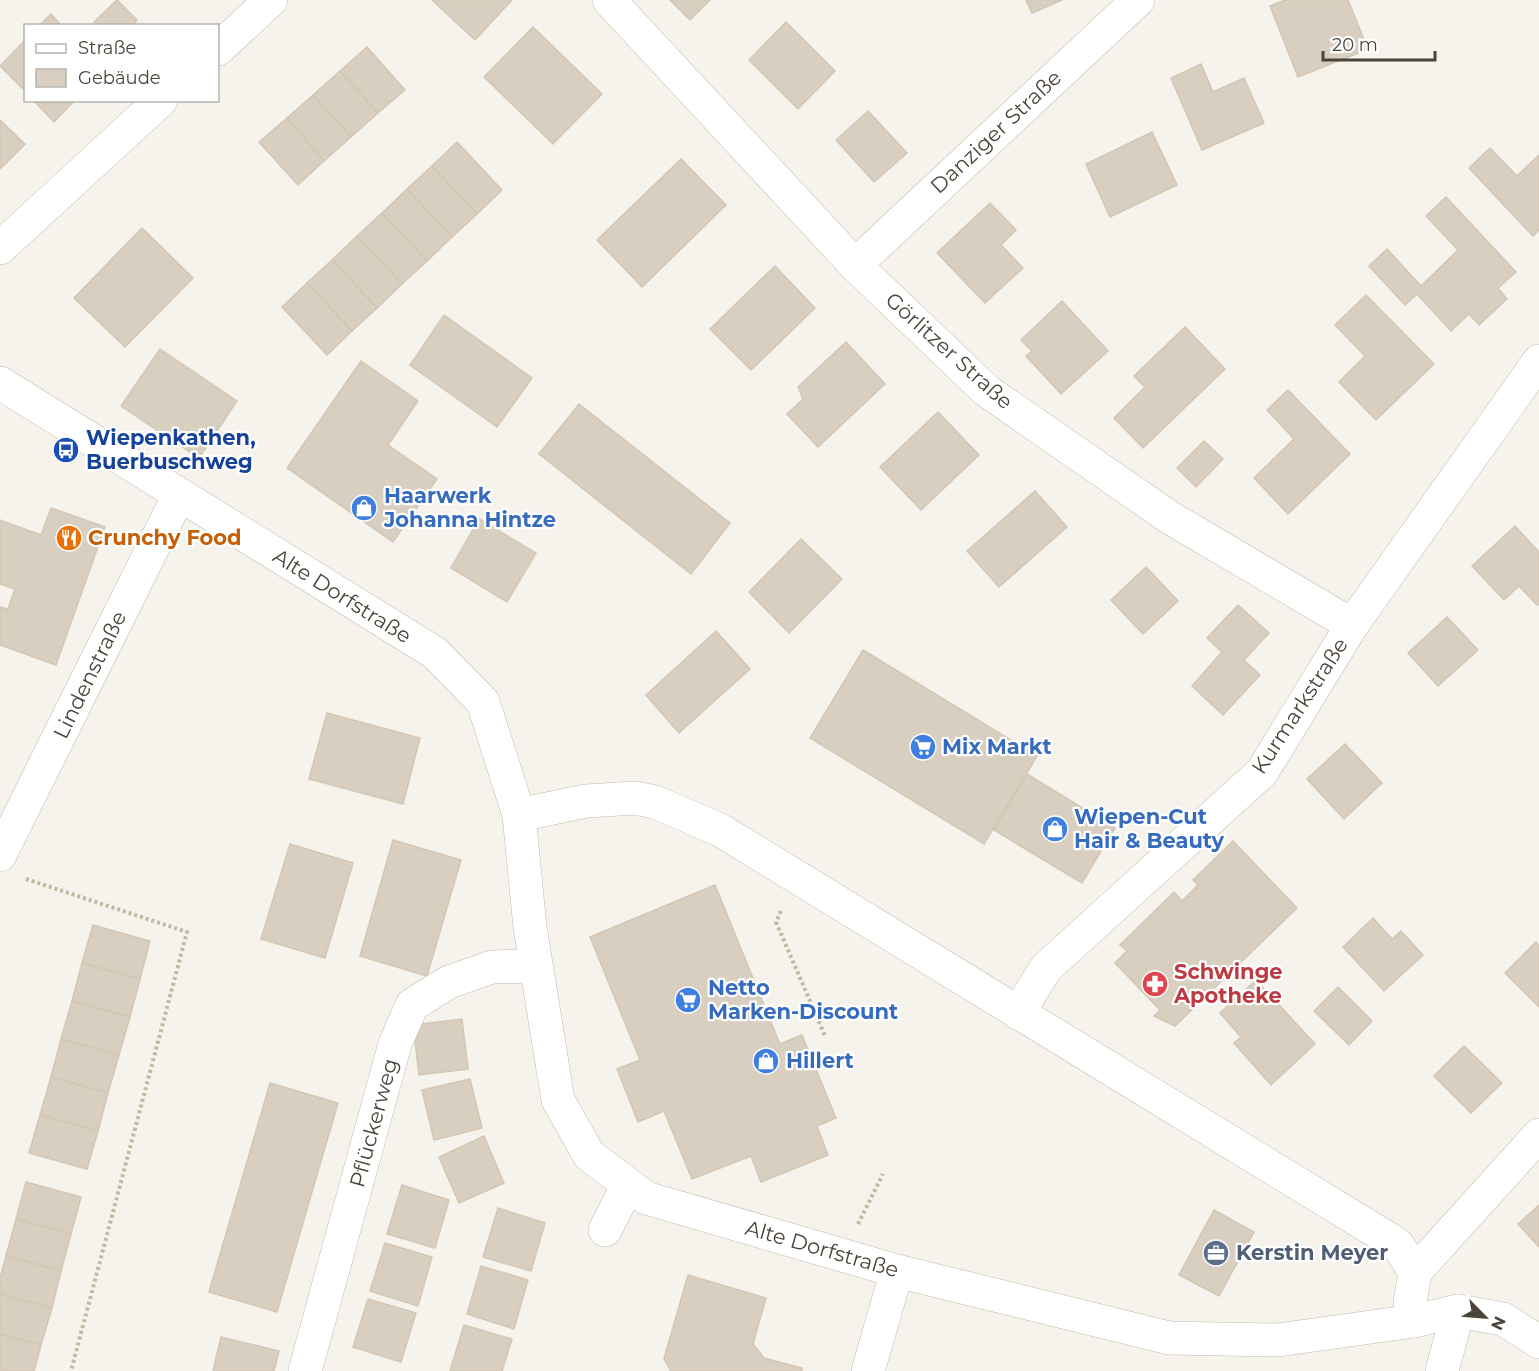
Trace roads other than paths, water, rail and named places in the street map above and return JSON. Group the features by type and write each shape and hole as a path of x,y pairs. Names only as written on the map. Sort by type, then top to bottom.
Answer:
{"street":[{"path":"219,48 271,0"},
{"name":"Görlitzer Straße","path":"609,0 855,265 987,391 1169,518 1352,625"},
{"name":"Danziger Straße","path":"855,265 1138,0"},
{"path":"0,248 159,102"},
{"name":"Kurmarkstraße","path":"1018,1013 1046,968 1262,772 1352,625 1539,361"},
{"name":"Alte Dorfstraße","path":"0,382 435,654 483,702 519,815 536,966 558,1100 589,1155 646,1198 897,1271 1169,1338 1278,1340 1414,1321 1458,1311 1503,1319 1539,1342"},
{"name":"Lindenstraße","path":"11,866 179,495"},
{"path":"519,815 586,801 635,798 655,802 720,830 1397,1244 1415,1272"},
{"name":"Pflückerweg","path":"305,1371 395,1044 412,1005 449,981 492,967 536,966"},
{"path":"1414,1321 1410,1303 1415,1272 1539,1135"},
{"path":"605,1230 628,1185"},
{"path":"868,1371 897,1271"},
{"path":"1442,1371 1458,1311"}],"place":[{"name":"Wiepenkathen, Buerbuschweg","path":"66,450"},
{"name":"Haarwerk Johanna Hintze","path":"364,508"},
{"name":"Crunchy Food","path":"69,538"},
{"name":"Mix Markt","path":"923,747"},
{"name":"Wiepen-Cut Hair & Beauty","path":"1055,829"},
{"name":"Schwinge Apotheke","path":"1155,984"},
{"name":"Netto Marken-Discount","path":"688,1000"},
{"name":"Hillert","path":"766,1061"},
{"name":"Kerstin Meyer","path":"1216,1253"}]}
